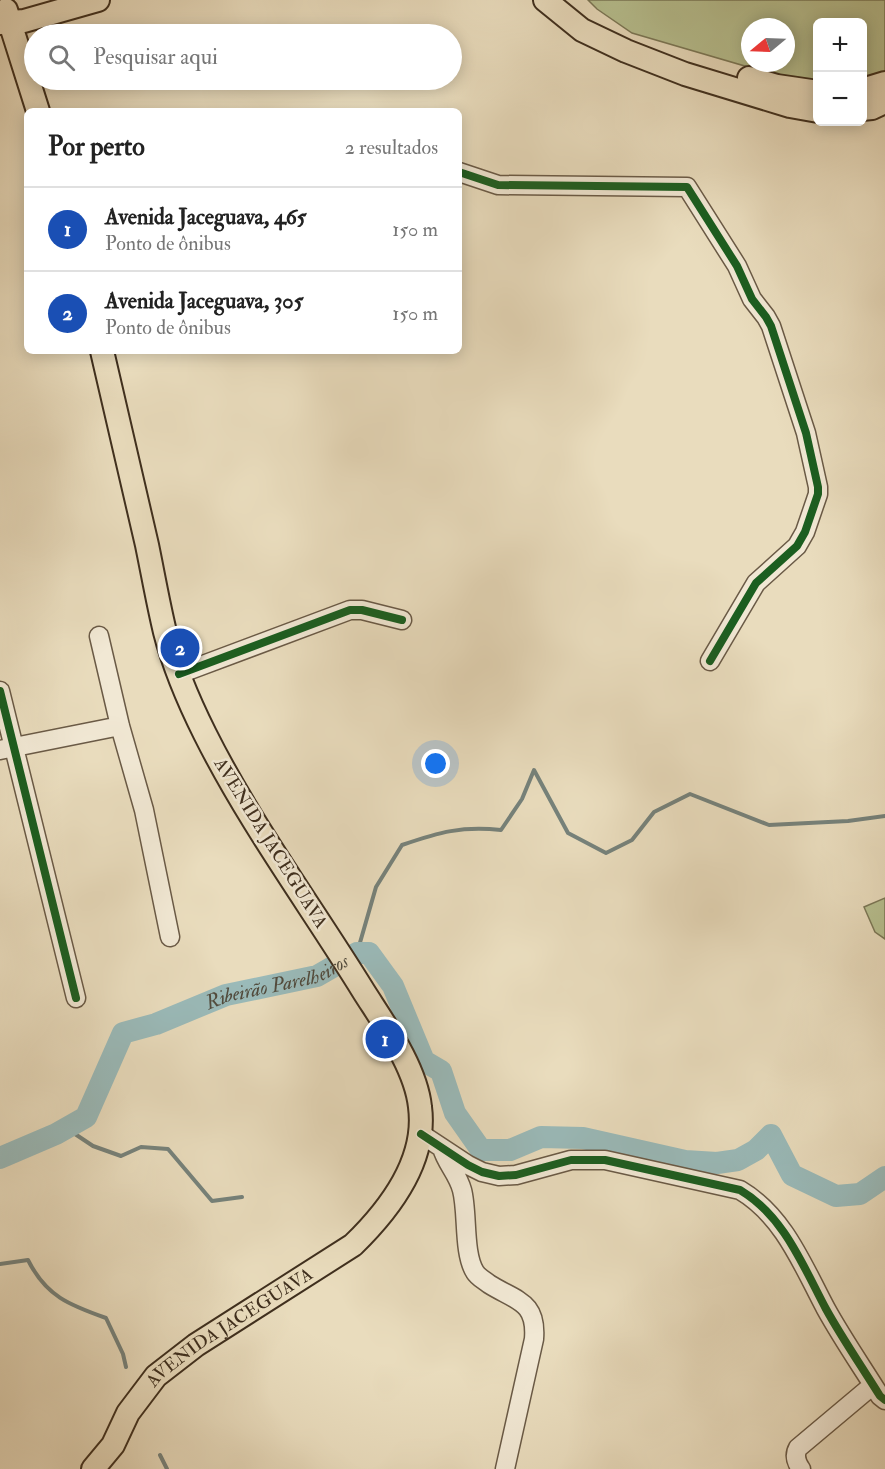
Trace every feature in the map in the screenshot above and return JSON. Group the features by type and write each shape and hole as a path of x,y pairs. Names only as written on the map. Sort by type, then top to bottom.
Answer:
{"main road":[{"path":"4,16 63,0"},
{"path":"4,16 60,12 98,0"},
{"path":"545,0 582,30 626,51 685,74 790,106 813,110"},
{"path":"570,0 605,27 631,41 687,61 777,86 813,91"},
{"path":"4,16 24,72"},
{"path":"867,88 885,82"},
{"path":"30,90 37,108"},
{"path":"867,108 885,102"},
{"name":"AVENIDA JACEGUAVA","path":"93,1469 113,1445 128,1413 156,1376 196,1345 353,1245 372,1226 409,1170 416,1156 422,1134 420,1106 409,1070 387,1028 269,844 223,766 205,735 179,674 166,635 103,354"}],"street":[{"path":"462,173 498,185 687,187 737,266 752,299 766,317 806,432 818,494 805,532 797,546 756,583 710,661"},
{"path":"179,674 350,610 362,610 402,620"},
{"path":"99,636 120,726 144,810 171,938"},
{"path":"0,691 7,748 76,998"},
{"path":"7,748 120,726"},
{"path":"422,1134 468,1166 499,1176 571,1160 605,1160 724,1185 754,1198 777,1222 827,1310 873,1385 885,1400"},
{"path":"442,1148 462,1188 468,1242 474,1270 479,1277 526,1305 532,1313 535,1324 534,1339 505,1469"},
{"path":"801,1469 797,1464 795,1453 798,1448 873,1385"}],"green space":[{"path":"588,0 885,0 885,73 867,80 867,18 813,18 813,80 765,72 795,72 795,18 741,18 741,65 632,33 597,9"},
{"path":"885,898 885,939 875,932 864,907"}],"waterway":[{"path":"357,953 376,887 402,845 451,831 501,830 522,799 534,770 568,833 606,853 632,840 654,812 690,794 769,825 848,821 885,816"},
{"name":"Ribeirão Parelheiros","path":"0,1158 56,1134 86,1117 123,1033 156,1024 226,995 317,976 357,953 369,953 393,986 424,1061 441,1071 455,1113 481,1150 510,1150 541,1137 583,1138 685,1161 717,1163 738,1160 756,1150 771,1135 792,1175 836,1196 860,1194 885,1177"},
{"path":"66,1128 93,1146 121,1156 141,1147 168,1149 212,1201 242,1197"},
{"path":"0,1264 28,1260 43,1282 60,1298 106,1318 123,1354 126,1367"},
{"path":"160,1455 167,1469"}],"cycle path":[{"path":"462,173 498,185 687,187 737,266 752,299 771,326 806,433 818,494 805,532 797,546 756,583 710,661"},
{"path":"179,674 350,610 362,610 402,620"},
{"path":"0,691 76,998"},
{"path":"421,1134 468,1165 482,1172 499,1176 516,1175 571,1160 605,1160 740,1190 769,1214 791,1243 839,1331 880,1396 885,1400"}],"place":[{"name":"Avenida Jaceguava, 305","path":"180,648"},
{"name":"Avenida Jaceguava, 465","path":"385,1039"}]}
